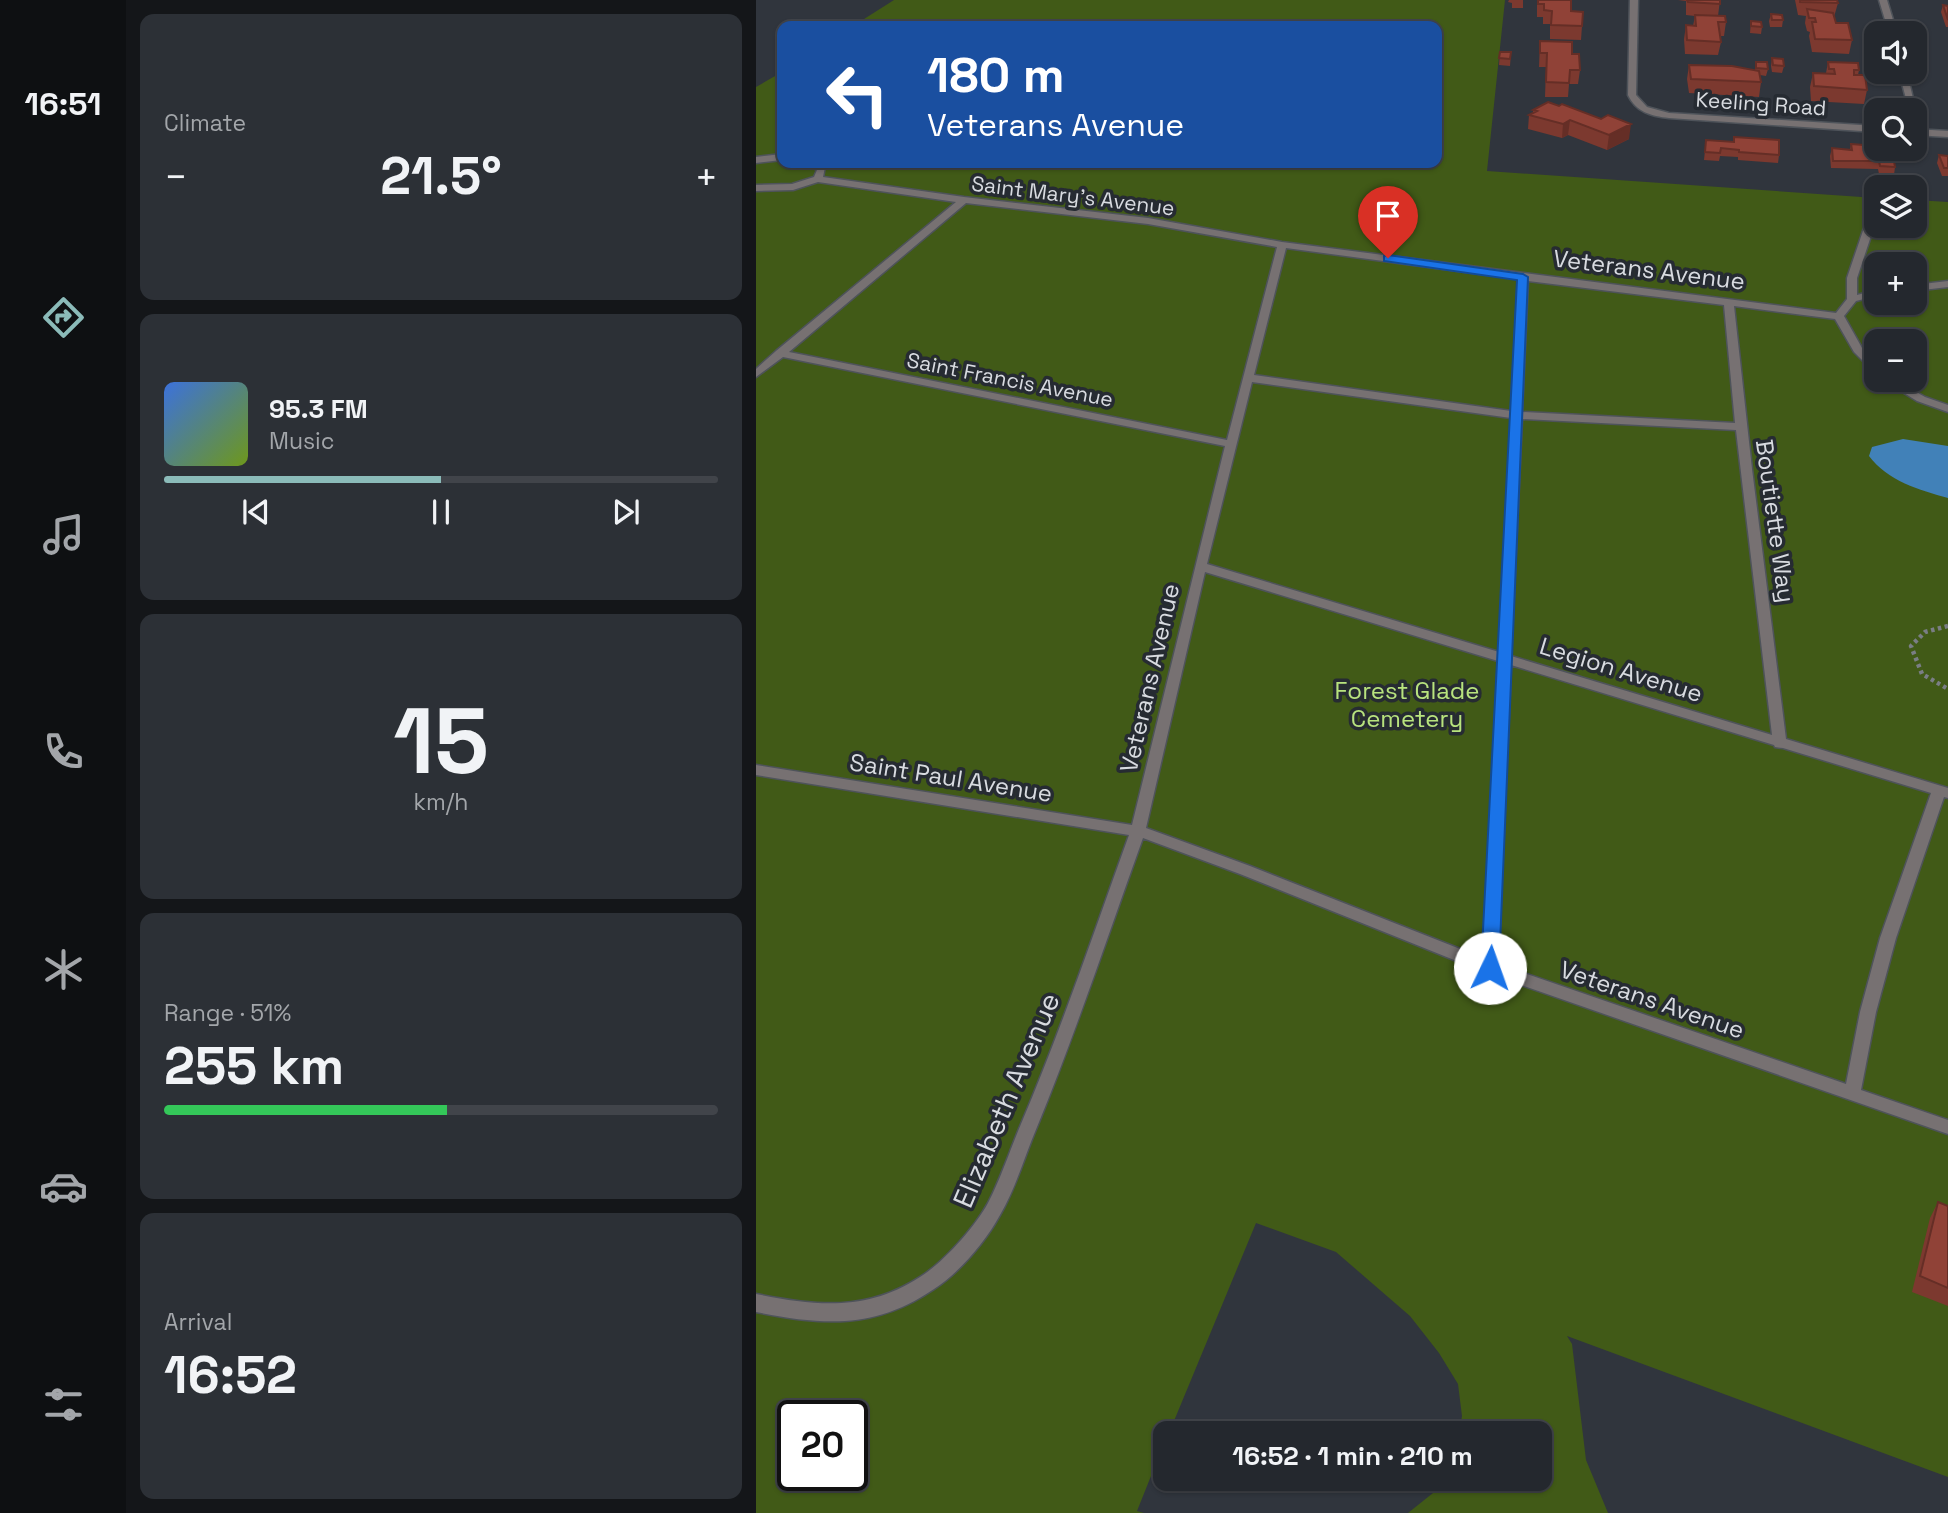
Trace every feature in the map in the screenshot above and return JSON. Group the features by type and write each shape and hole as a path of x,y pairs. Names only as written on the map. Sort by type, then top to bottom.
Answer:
{"street":[{"name":"Keeling Road","path":"1634,0 1632,95 1634,101 1644,109 1675,116 1864,128"},
{"path":"1883,0 1889,21"},
{"path":"1927,133 1948,134"},
{"path":"756,160 777,158"},
{"name":"Saint Mary's Avenue","path":"756,188 793,187 823,170 964,200 1148,221 1282,244"},
{"path":"756,374 964,200"},
{"path":"1864,356 1839,316 1852,299 1852,278 1866,238"},
{"name":"Veterans Avenue","path":"1839,316 1728,304 1282,244 1200,566 1138,831 1245,870 1490,968 1948,1127"},
{"path":"1490,968 1523,277"},
{"path":"1927,286 1948,284"},
{"path":"1852,299 1864,296"},
{"name":"Boutiette Way","path":"1728,304 1739,427 1756,539 1780,744"},
{"name":"Saint Francis Avenue","path":"780,354 1233,444"},
{"path":"1249,379 1515,415 1739,427"},
{"path":"1909,392 1948,408"},
{"name":"Legion Avenue","path":"1200,566 1943,792"},
{"name":"Saint Paul Avenue","path":"756,770 1138,831"},
{"path":"1852,1094 1868,1012 1888,938 1943,792"},
{"name":"Elizabeth Avenue","path":"756,1303 801,1312 858,1312 894,1300 928,1283 969,1245 994,1209 1049,1078 1138,831"}],"path":[{"path":"1948,626 1925,632 1910,646 1916,670 1931,683 1948,689"}],"green space":[{"name":"Forest Glade Cemetery","path":"894,0 1505,0 1487,171 1864,197 1864,238 1927,238 1927,201 1948,202 1948,1477 1567,1336 1572,1344 1586,1460 1608,1513 1408,1513 1436,1491 1552,1491 1552,1421 1461,1421 1458,1384 1439,1353 1410,1316 1336,1252 1256,1223 1174,1421 1153,1421 1153,1471 1137,1511 1144,1513 756,1513 756,87 777,75 777,168 1442,168 1442,21 861,21"}],"water":[{"path":"1903,439 1948,446 1948,498 1915,488 1895,478 1869,456 1872,447"}],"building":[{"path":"1538,0 1571,0 1571,11 1583,12 1582,26 1551,25 1552,11 1544,10 1544,4 1538,4"},
{"path":"1687,0 1720,0 1720,4 1688,2"},
{"path":"1837,0 1838,3 1800,2"},
{"path":"1943,5 1948,6 1948,20"},
{"path":"1807,9 1833,13 1836,23 1848,23 1852,40 1815,39 1812,22 1816,22 1815,18 1809,18"},
{"path":"1771,14 1782,15 1783,20 1772,20"},
{"path":"1695,15 1725,16 1726,22 1718,22 1721,42 1687,40 1686,25 1696,26"},
{"path":"1751,21 1761,22 1762,27 1751,26"},
{"path":"1540,41 1572,42 1572,54 1579,54 1580,70 1570,70 1569,83 1546,82 1547,53 1540,53"},
{"path":"1500,52 1511,52 1510,59 1499,58"},
{"path":"1772,58 1783,59 1784,66 1773,65"},
{"path":"1756,62 1767,62 1768,69 1756,68"},
{"path":"1828,62 1858,63 1859,70 1854,70 1854,75 1864,75 1867,90 1814,86 1813,73 1835,74 1834,69 1829,69"},
{"path":"1689,65 1732,66 1759,71 1761,82 1691,79"},
{"path":"1548,102 1559,106 1562,104 1601,119 1608,115 1631,124 1609,135 1570,120 1563,124 1529,115"},
{"path":"1734,137 1779,140 1779,155 1721,148 1720,153 1705,152 1706,140 1734,142"},
{"path":"1851,144 1864,145 1864,161 1833,161 1832,148 1852,150"},
{"path":"1939,155 1948,156 1948,168 1944,168"},
{"path":"1879,161 1894,161 1895,167 1880,166"},
{"path":"1938,1202 1948,1206 1948,1288 1920,1276"}],"route":[{"path":"1388,258 1523,277 1490,968"}]}
